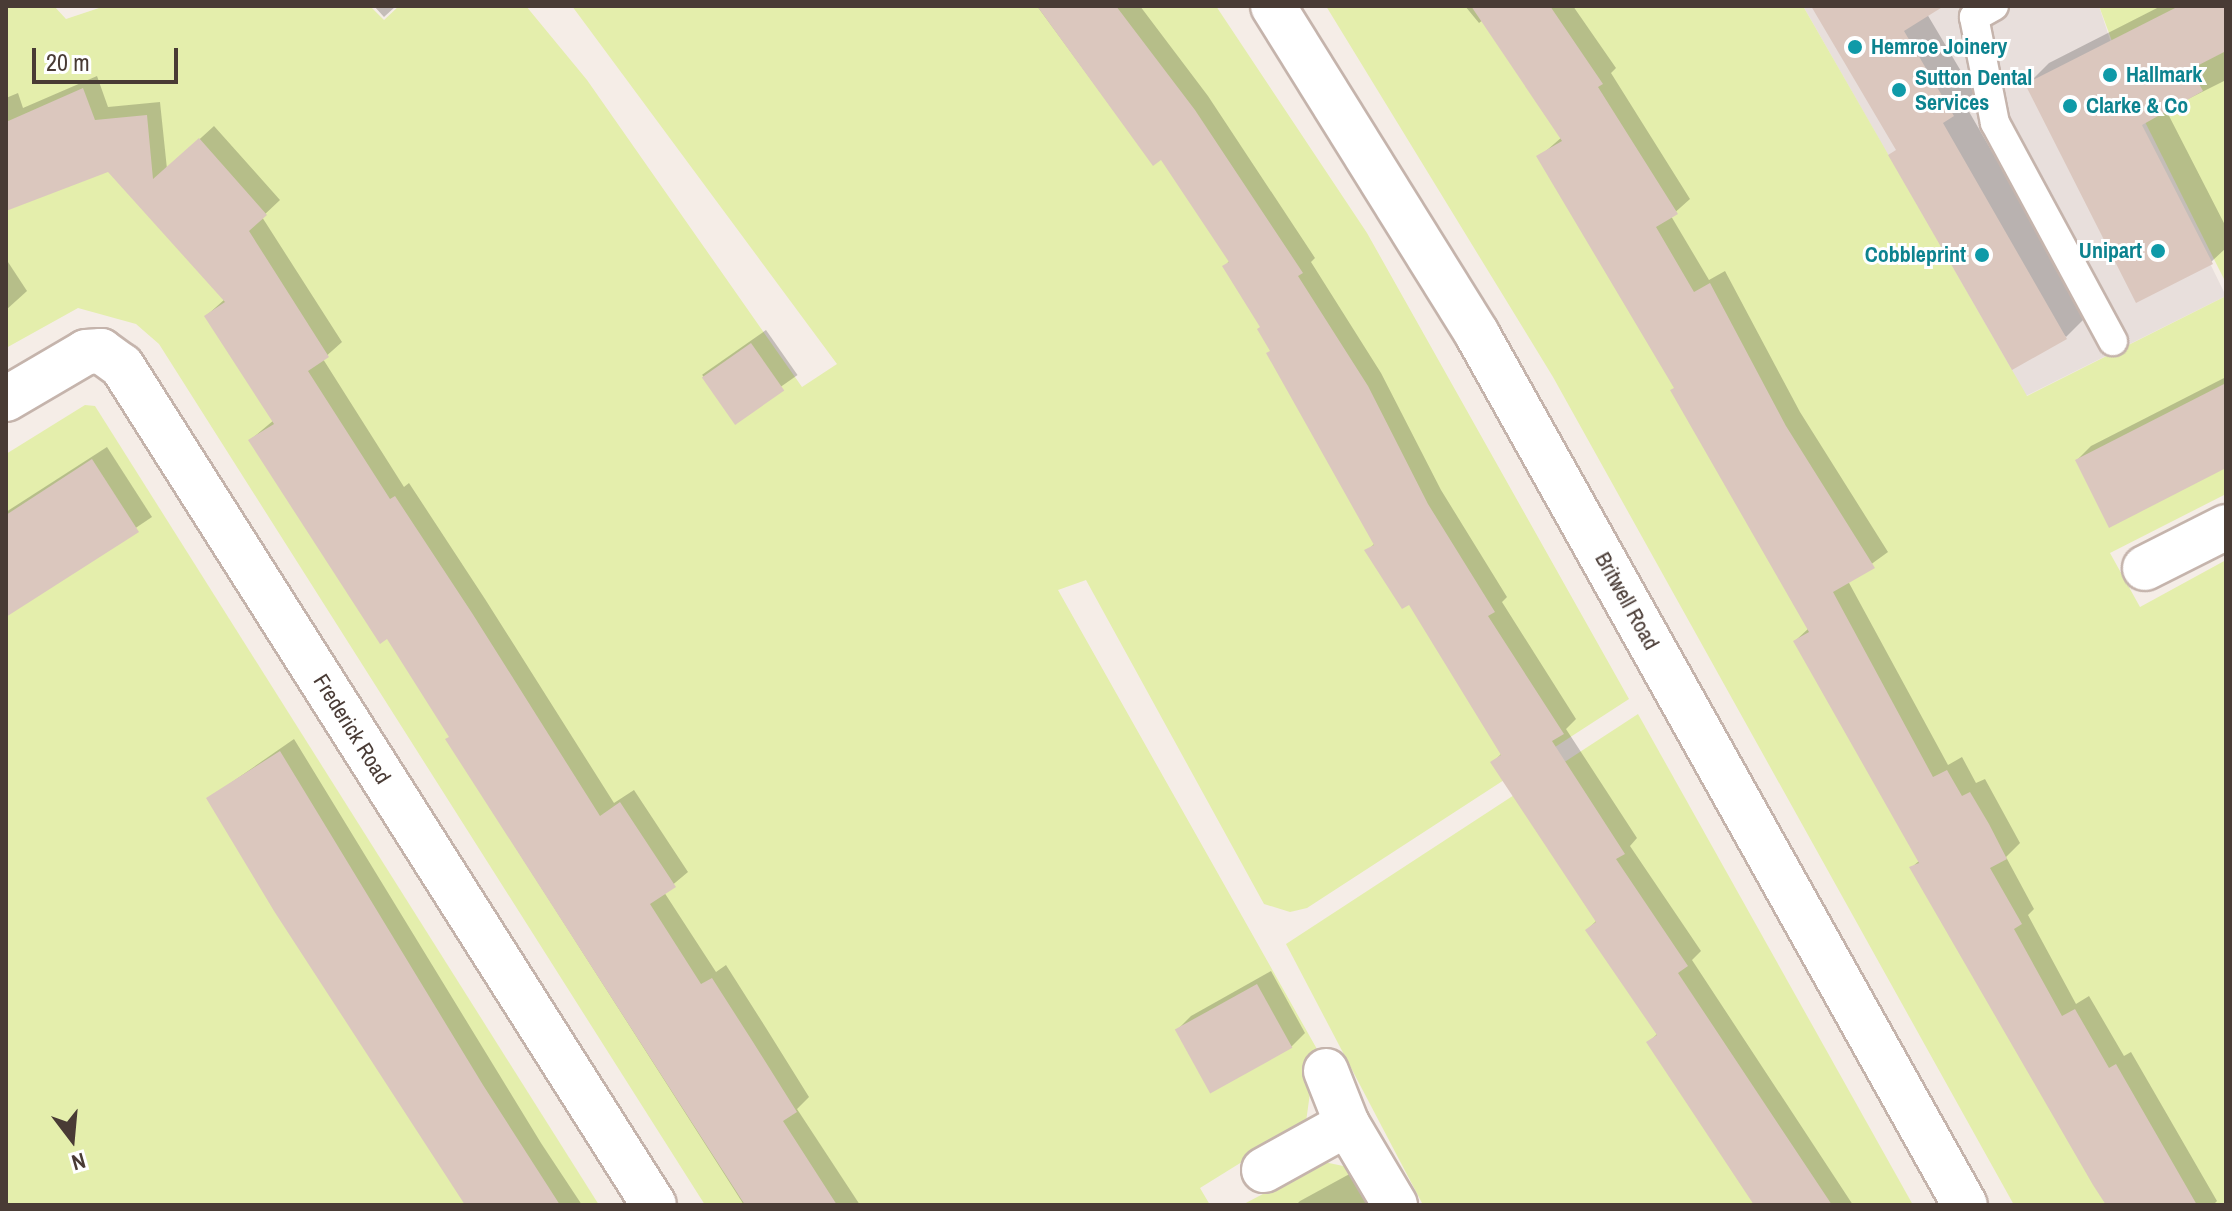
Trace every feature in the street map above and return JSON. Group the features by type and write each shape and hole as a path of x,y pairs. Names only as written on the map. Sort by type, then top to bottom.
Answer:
{"street":[{"name":"Britwell Road","path":"1273,6 1477,334 1965,1205"},
{"name":"Frederick Road","path":"6,399 86,352 101,351 122,366 654,1205"},
{"path":"2145,568 2226,527"},
{"path":"1326,1071 1347,1124 1395,1205"},
{"path":"1264,1170 1347,1124"}],"lane":[{"path":"1994,6 1974,17 1995,123 2113,341"}],"shaded area":[{"path":"1803,6 2099,6 2130,101 2226,296 2026,396"}],"green space":[{"path":"6,6 54,6 66,19 105,6 370,6 384,20 399,6 526,6 587,80 802,387 837,364 572,6 1216,6 1367,233 1629,699 1307,908 1290,912 1264,904 1086,580 1058,590 1322,1058 1304,1069 1310,1093 1306,1122 1200,1188 1210,1205 705,1205 159,344 136,324 78,308 6,348"},
{"path":"1326,6 1803,6 2027,396 2226,296 2226,494 2110,553 2140,607 2226,560 2226,1205 2014,1205 1553,377"},
{"path":"2099,6 2226,6 2226,283 2133,98"},
{"path":"85,405 95,406 599,1205 6,1205 6,454"},
{"path":"1638,714 1913,1205 1423,1205 1286,944"},
{"path":"1324,1162 1353,1168 1374,1205 1242,1205"}],"building":[{"path":"1037,6 1116,6 1195,110 1303,273 1298,276 1368,386 1428,504 1495,612 1488,616 1564,734 1552,741 1625,854 1616,859 1688,966 1678,973 1832,1205 1754,1205 1646,1042 1657,1035 1585,930 1596,922 1490,762 1501,755 1409,605 1402,609 1364,550 1374,545 1266,353 1270,351 1257,329 1260,327 1222,266 1229,262 1161,160 1153,166"},
{"path":"1471,6 1550,6 1603,84 1598,87 1678,214 1656,227 1694,292 1710,283 1786,426 1875,568 1833,592 1933,777 1947,770 1962,796 1970,792 1989,824 2007,859 1990,868 2022,924 2014,929 2062,1016 2075,1009 2109,1068 2116,1064 2197,1205 2106,1205 2093,1185 1909,867 1919,863 1793,641 1809,632 1670,390 1674,388 1536,156 1562,141"},
{"path":"1811,6 1944,6 1904,31 1954,116 1943,123 2067,339 2012,370 1888,155 1896,150"},
{"path":"2179,6 2226,6 2226,51 2191,69 2203,91 2142,125 2213,264 2136,303 2025,84"},
{"path":"83,88 95,120 147,115 153,179 199,138 267,215 249,231 329,357 308,371 390,499 395,496 472,613 600,816 620,802 676,887 650,904 701,984 712,978 797,1112 783,1121 837,1205 745,1205 445,739 449,737 387,639 380,644 248,440 274,424 204,316 225,302 108,172 6,211 6,122"},
{"path":"751,343 784,391 735,425 702,377"},
{"path":"2226,383 2226,468 2109,528 2075,460"},
{"path":"92,459 139,532 6,617 6,515"},
{"path":"280,751 483,1085 560,1205 465,1205 274,911 206,798"},
{"path":"1257,984 1292,1048 1210,1093 1175,1030"}],"place":[{"name":"Hemroe Joinery","path":"1855,47"},
{"name":"Hallmark","path":"2110,75"},
{"name":"Sutton Dental Services","path":"1899,90"},
{"name":"Clarke & Co","path":"2070,106"},
{"name":"Unipart","path":"2158,251"},
{"name":"Cobbleprint","path":"1982,255"}]}
